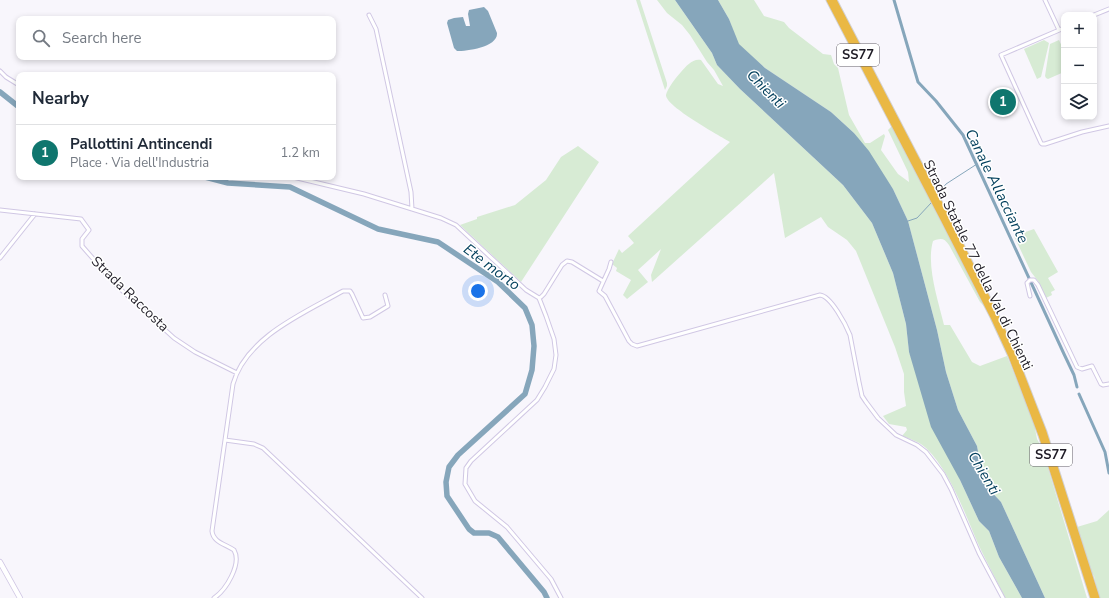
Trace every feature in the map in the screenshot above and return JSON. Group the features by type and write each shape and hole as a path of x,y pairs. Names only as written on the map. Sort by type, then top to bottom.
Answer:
{"highway":[{"name":"Strada Statale 77 della Val di Chienti","path":"828,0 835,15 889,109"},
{"name":"Strada Statale 77 della Val di Chienti","path":"834,0 1014,355 1032,400 1097,598"},
{"name":"Strada Statale 77 della Val di Chienti","path":"994,316 1029,400 1093,598"}],"main road":[{"path":"0,562 20,598"}],"street":[{"path":"1046,0 1059,30 1001,55 1042,144 1082,132 1109,126"},
{"path":"1097,14 1109,9"},
{"path":"369,15 376,29 411,192 412,209"},
{"path":"0,71 16,83"},
{"path":"306,180 364,194 441,218 456,225 526,290 539,298 554,339 556,355 554,369 537,400 471,462 466,468 464,475 465,484 475,502 507,527 551,579 561,598"},
{"name":"Strada Raccosta","path":"0,210 81,219 89,230 82,239 82,246 117,286 174,338 195,352 237,373"},
{"path":"0,258 35,214"},
{"path":"539,298 544,294 562,265 567,261 572,262 603,281"},
{"path":"611,262 599,291 605,296 629,341 638,346 820,295 827,297 850,335 862,396 878,418 896,435 917,445 926,452 943,474 979,552 1003,598"},
{"path":"1030,296 1030,291 1027,285 1028,282 1034,280 1038,285 1077,367 1082,369 1092,366 1101,384 1109,384"},
{"path":"214,598 220,594 227,584 237,559 234,550 215,540 212,535 212,531 233,384 242,364 251,353 275,330 343,291 350,292 352,294 363,318 370,317 388,306 385,295"},
{"path":"225,440 254,444 263,448 422,598"}],"green space":[{"path":"636,0 640,0 667,83 665,90"},
{"path":"657,0 675,0 712,53 717,65 740,89 843,185 872,223 893,273 906,324 909,352 960,480 979,521 989,531 999,557 1022,598 1005,598 980,548 957,495 943,469 935,458 921,444 902,436 907,430 906,427 889,424 883,416 906,406 904,374 895,347 856,251 847,240 828,227 821,217 785,238 774,173 652,282 651,275 661,249 638,270 648,282 627,299 623,295 631,280 616,271 617,268 612,264 619,249 622,253 634,243 628,236 730,142 683,113 668,100 666,95 672,83 685,67 695,60 701,60 718,84 723,86 690,35 682,25 667,13"},
{"path":"718,0 754,0 764,16 784,22 789,28 823,54 831,55 834,64 838,68 849,115 865,143 870,143 884,134 885,136 881,150 898,174 909,182 908,172 888,130 892,126 984,306 980,302 949,245 942,239 933,241 931,250 932,272 944,325 950,325 972,362 980,366 1007,356 1034,423 1037,439 1042,448 1087,598 1045,598 1001,502 984,484 977,446 958,410 946,372 937,330 908,221 893,189 854,133 831,112 765,68 738,44 729,19"},
{"path":"1044,40 1049,43 1041,77 1037,79 1024,49"},
{"path":"1059,40 1061,44 1061,73 1048,79 1045,76 1050,44"},
{"path":"578,146 599,162 521,282 460,225 477,219 477,217 515,205 546,180 561,157"},
{"path":"1034,229 1058,272 1048,278 1055,290 1051,292 1052,295 1046,298 1038,281 1031,272 1014,236"},
{"path":"1109,510 1109,598 1099,598 1094,576 1091,572 1077,527 1097,521"}],"water":[{"name":"Chienti","path":"675,0 718,0 729,19 739,44 765,68 831,112 854,133 869,151 893,189 908,221 937,330 946,372 958,410 977,446 984,484 1001,502 1045,598 1022,598 999,557 989,531 979,521 960,480 931,427 909,352 906,324 893,273 872,223 843,185 740,89 717,65 712,53"},
{"path":"484,7 488,11 497,33 496,38 493,42 481,47 457,51 454,48 447,23 448,20 463,17 466,26 470,26 468,14 469,10"}],"waterway":[{"name":"Canale Allacciante","path":"894,0 918,82 936,101 963,135 1074,375 1077,387"},
{"name":"Ete morto","path":"0,92 16,105"},
{"path":"938,194 946,184 977,164"},
{"name":"Ete morto","path":"216,180 228,183 290,187 378,229 438,242 498,282 525,308 532,325 534,346 532,370 525,394 458,455 449,467 446,482 447,496 469,529 474,533 489,533 498,537 544,592 547,598"},
{"path":"908,221 917,218 931,203"},
{"name":"Canale Allacciante","path":"1079,394 1105,452 1109,473"}],"place":[{"name":"Pallottini Antincendi","path":"1003,102"}]}
